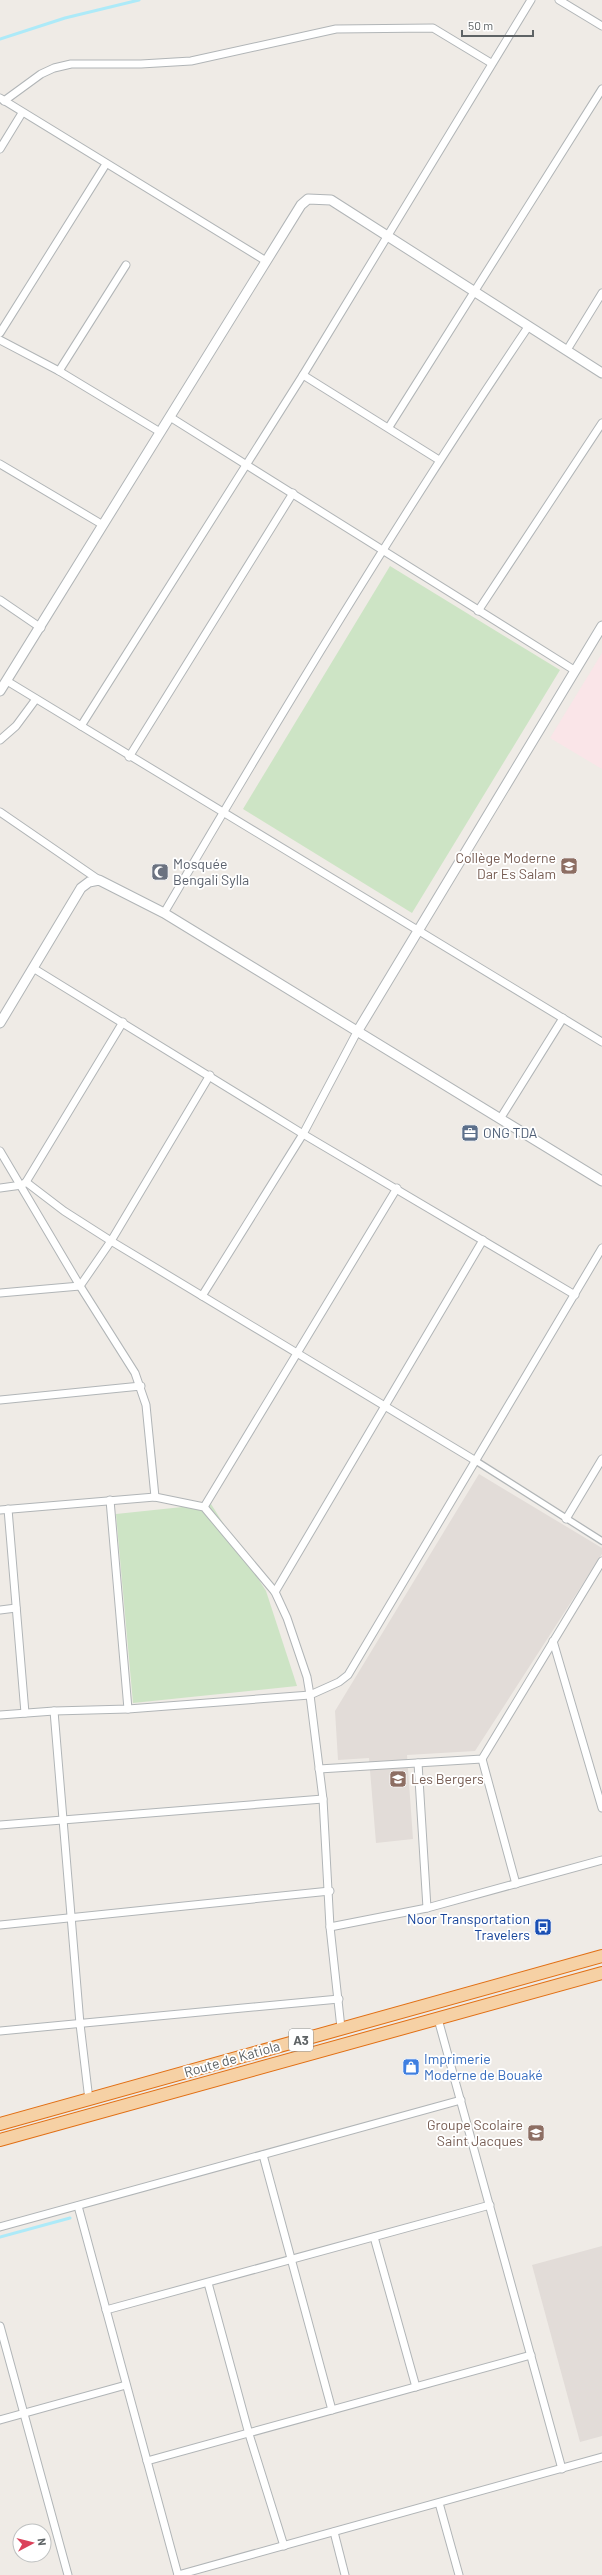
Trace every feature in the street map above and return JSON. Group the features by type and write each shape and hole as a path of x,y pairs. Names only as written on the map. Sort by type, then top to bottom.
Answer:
{"highway":[{"name":"Route de Katiola","path":"0,2124 602,1956"},
{"name":"Route de Katiola","path":"0,2140 602,1973"}],"street":[{"path":"81,726 303,375 491,63 531,0"},
{"path":"559,0 602,26"},
{"path":"266,262 22,113 2,99 41,74 54,68 71,64 141,64 191,61 336,29 433,28 491,63"},
{"path":"389,427 602,89"},
{"path":"0,149 22,113"},
{"path":"0,333 106,164"},
{"path":"0,691 41,628 160,432 301,205 308,199 331,200 602,373"},
{"path":"59,371 126,265"},
{"path":"567,350 602,293"},
{"path":"164,913 222,813 382,551 439,460 528,327"},
{"path":"0,340 59,371 160,432"},
{"path":"303,375 389,427 439,460"},
{"path":"170,417 574,670"},
{"path":"478,611 602,423"},
{"path":"0,464 103,525"},
{"path":"129,756 293,493"},
{"path":"0,600 41,628"},
{"path":"202,1296 303,1134 357,1032 416,931 602,626"},
{"path":"7,681 416,931 602,1042"},
{"path":"0,740 16,726 36,698"},
{"path":"0,812 99,880 164,913 602,1181"},
{"path":"0,1023 81,888 89,882 99,880"},
{"path":"33,968 210,1075 303,1134 397,1188 574,1295"},
{"path":"500,1119 563,1018"},
{"path":"24,1184 123,1022"},
{"path":"80,1286 111,1241 210,1075"},
{"path":"0,1150 24,1184 80,1286 136,1373 146,1405 155,1497"},
{"path":"0,1188 24,1184 111,1241 476,1461 602,1541"},
{"path":"204,1508 397,1188"},
{"path":"275,1592 483,1240"},
{"path":"0,1715 54,1711 128,1709 310,1695 339,1682 348,1675 602,1248"},
{"path":"0,1292 80,1286"},
{"path":"0,1400 141,1386"},
{"path":"566,1519 602,1458"},
{"path":"0,1510 155,1497 204,1508 275,1592 287,1618 307,1677 310,1695 323,1799 330,1891 330,1926 341,2028"},
{"path":"110,1500 128,1709"},
{"path":"8,1509 25,1713"},
{"path":"516,1884 482,1759 602,1562"},
{"path":"0,1610 16,1608"},
{"path":"553,1641 602,1808"},
{"path":"54,1711 80,2024 89,2100"},
{"path":"319,1769 482,1759"},
{"path":"418,1763 427,1908"},
{"path":"0,1825 323,1799"},
{"path":"330,1926 427,1908 602,1860"},
{"path":"0,1925 71,1919 330,1891"},
{"path":"0,2031 339,1999"},
{"path":"438,2019 462,2100 562,2468"},
{"path":"0,2227 462,2100"},
{"path":"262,2155 332,2410"},
{"path":"106,2310 490,2205"},
{"path":"78,2206 178,2575 602,2458"},
{"path":"374,2237 416,2387"},
{"path":"208,2283 249,2434 284,2546"},
{"path":"0,2326 68,2575"},
{"path":"147,2461 531,2355"},
{"path":"0,2420 126,2385"},
{"path":"439,2503 459,2575"},
{"path":"334,2532 345,2575"}],"shaded area":[{"path":"602,653 602,769 550,738"},
{"path":"479,1474 602,1548 602,1554 475,1751 407,1755 413,1839 376,1843 369,1758 338,1760 335,1711"},
{"path":"602,2246 602,2436 580,2442 532,2265"}],"green space":[{"path":"390,566 560,670 412,913 243,809"},
{"path":"211,1504 266,1591 297,1686 133,1703 116,1514"}],"waterway":[{"path":"0,39 65,18 139,0"},
{"path":"0,2237 70,2218"}],"place":[{"name":"Collège Moderne Dar Es Salam","path":"569,866"},
{"name":"Mosquée Bengali Sylla","path":"160,872"},
{"name":"ONG TDA","path":"470,1133"},
{"name":"Les Bergers","path":"398,1779"},
{"name":"Noor Transportation Travelers","path":"543,1927"},
{"name":"Imprimerie Moderne de Bouaké","path":"411,2067"},
{"name":"Groupe Scolaire Saint Jacques","path":"536,2133"}]}
